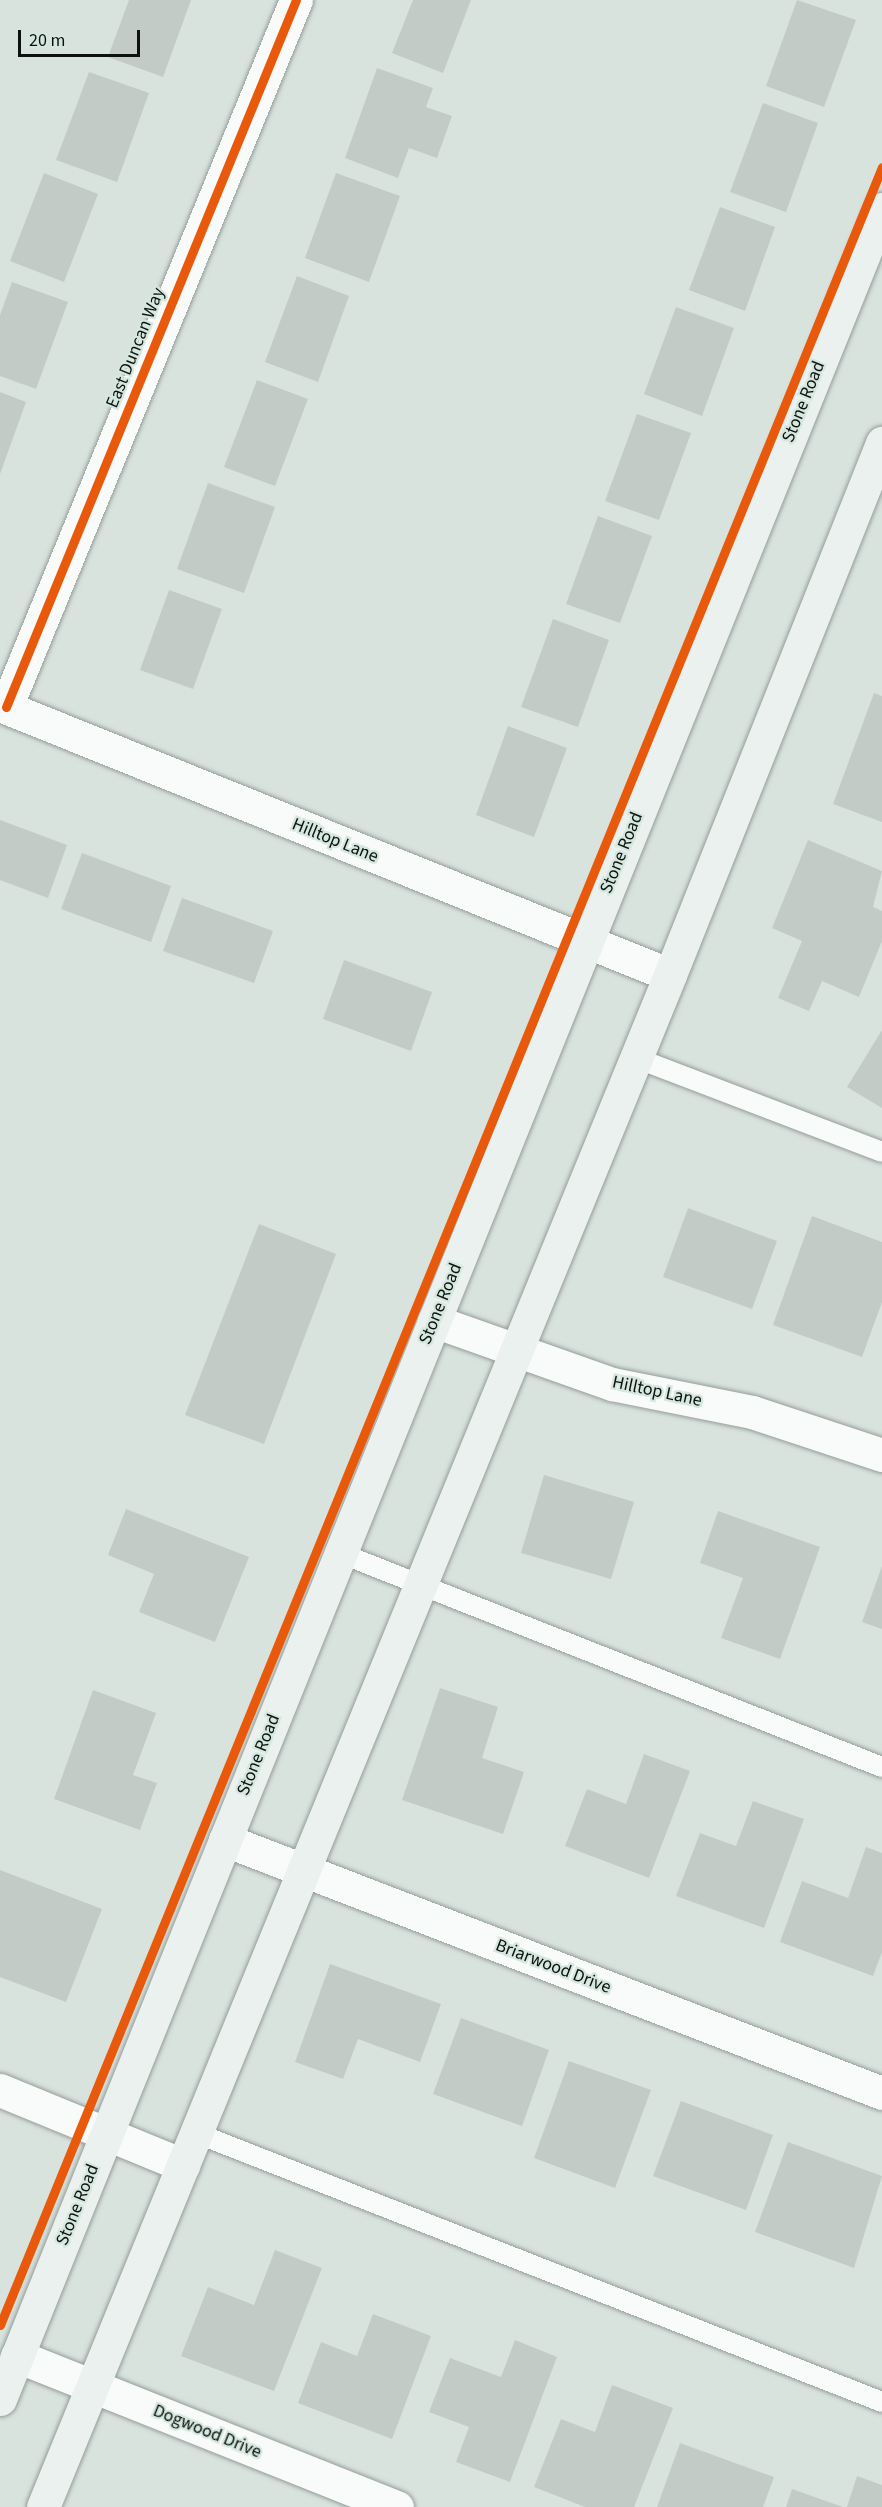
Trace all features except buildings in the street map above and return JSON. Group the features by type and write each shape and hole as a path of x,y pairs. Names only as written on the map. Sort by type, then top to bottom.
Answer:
{"main road":[{"name":"Stone Road","path":"0,2398 882,209"},
{"path":"43,2507 670,975 882,443"}],"street":[{"name":"East Duncan Way","path":"3,706 296,0"},
{"name":"Hilltop Lane","path":"3,706 670,975"},
{"name":"Hilltop Lane","path":"434,1321 516,1352 612,1384 752,1412 882,1455"},
{"name":"Briarwood Drive","path":"225,1840 882,2093"},
{"path":"0,2090 183,2165"},
{"name":"Dogwood Drive","path":"17,2356 397,2507"}],"lane":[{"path":"636,1058 882,1152"},
{"path":"340,1553 882,1767"},
{"path":"196,2133 882,2402"}],"cycle path":[{"path":"6,707 296,0"},
{"path":"0,2325 882,167"}]}
